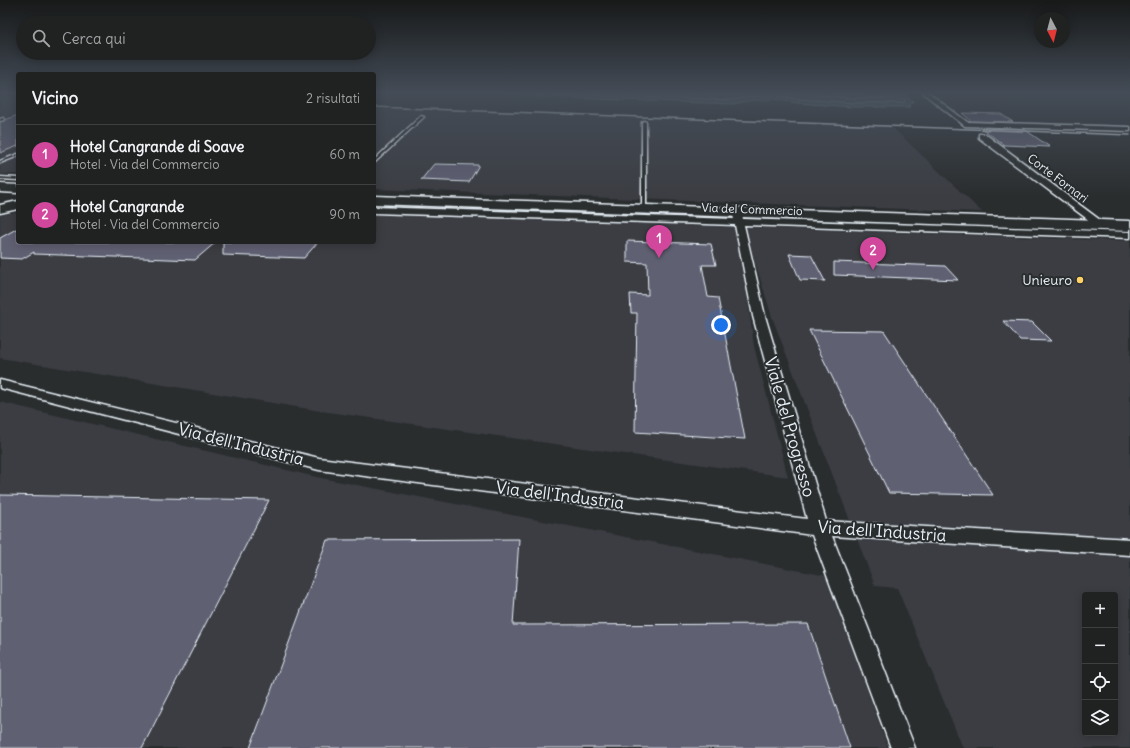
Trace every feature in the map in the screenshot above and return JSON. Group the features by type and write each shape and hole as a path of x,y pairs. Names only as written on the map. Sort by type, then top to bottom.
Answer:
{"main road":[{"path":"0,188 16,189"},
{"path":"376,200 644,209 738,217 1130,226"}],"street":[{"path":"1094,128 1130,129"},
{"name":"Corte Fornari","path":"982,136 1101,225"},
{"path":"0,209 16,205"},
{"name":"Via del Commercio","path":"376,210 738,217 1130,235"},
{"name":"Viale del Progresso","path":"738,217 759,316 819,528 903,748"},
{"name":"Via dell'Industria","path":"0,384 319,464 819,528 1130,548"}],"lane":[{"path":"376,160 410,128"},
{"path":"644,128 644,209"},
{"path":"0,162 16,155"},
{"path":"0,178 16,179"}],"shaded area":[{"path":"0,128 16,128 16,174 0,174"},
{"path":"376,128 893,128 982,212 376,189"},
{"path":"16,213 16,244 376,244 376,214 738,227 754,346 788,477 321,411 0,358 0,215"},
{"path":"744,227 1130,241 1130,748 963,748 897,588 875,586 772,317"},
{"path":"0,402 316,477 827,576 888,748 0,748"}],"building":[{"path":"0,128 16,128 16,147 0,153"},
{"path":"981,128 1024,129 1050,147 1004,145"},
{"path":"434,164 479,165 469,182 421,180"},
{"path":"16,229 16,244 214,244 195,260 34,254 34,252 22,259 0,258 0,238"},
{"path":"627,241 711,244 716,265 702,265 708,297 718,298 745,439 635,432 637,313 631,313 630,294 648,295 647,263 627,262"},
{"path":"223,244 316,244 304,258 223,255"},
{"path":"789,254 811,255 825,281 800,280"},
{"path":"834,262 945,266 958,280 834,275"},
{"path":"1003,321 1032,322 1051,341 1020,340"},
{"path":"809,330 884,331 993,495 889,493"},
{"path":"0,495 269,500 142,748 0,748"},
{"path":"519,539 513,625 808,624 850,748 250,748 327,540"}],"railway":[{"path":"938,128 1130,135"}],"place":[{"name":"Hotel Cangrande di Soave","path":"659,258"},
{"name":"Hotel Cangrande","path":"873,270"},
{"name":"Unieuro","path":"1080,280"}]}
